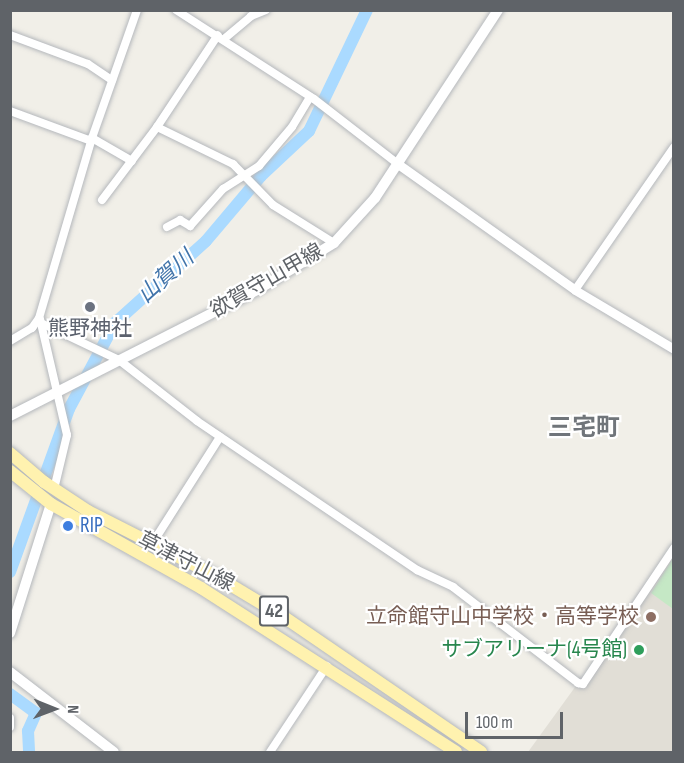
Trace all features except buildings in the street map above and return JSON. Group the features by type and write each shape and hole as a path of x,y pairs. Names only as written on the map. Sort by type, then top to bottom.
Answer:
{"main road":[{"name":"欲賀守山甲線","path":"10,416 58,389 258,290 334,243 375,198 498,10"},
{"name":"草津守山線","path":"10,453 54,489 260,602 482,753"},
{"name":"草津守山線","path":"10,471 51,504 201,588 327,666 456,753"},
{"path":"10,633 51,504"},
{"path":"10,672 114,753"}],"street":[{"path":"10,341 32,328 40,320 92,140 137,10"},
{"path":"176,10 221,37 310,97 398,164 575,290 674,349"},
{"path":"102,200 158,127 221,37 251,16 266,10"},
{"path":"10,35 88,64 112,80"},
{"path":"167,227 180,220 190,226 223,189 270,153 310,97"},
{"path":"10,111 92,140 132,161"},
{"path":"158,127 233,164 273,205 334,243"},
{"path":"575,290 674,147"},
{"path":"40,320 119,360 220,437 417,570 453,587 578,684 583,684 674,548"},
{"path":"40,320 67,435 54,489"},
{"path":"152,544 220,437"},
{"path":"270,753 327,666"},
{"path":"10,718 10,727"}],"shaded area":[{"name":"立命館守山中学校・高等学校","path":"673,550 673,752 528,752 578,683 583,686"}],"green space":[{"path":"673,558 673,609 651,593"}],"waterway":[{"name":"山賀川","path":"10,572 69,409 115,323 206,241 261,176 309,131 367,10"},
{"name":"山賀川","path":"10,694 36,713 28,731 29,752"}],"place":[{"name":"熊野神社","path":"90,307"},
{"name":"RIP","path":"68,526"},
{"name":"立命館守山中学校・高等学校","path":"651,617"},
{"name":"サブアリーナ(4号館)","path":"639,650"}],"district":[{"name":"三宅町","path":"584,428"}]}
